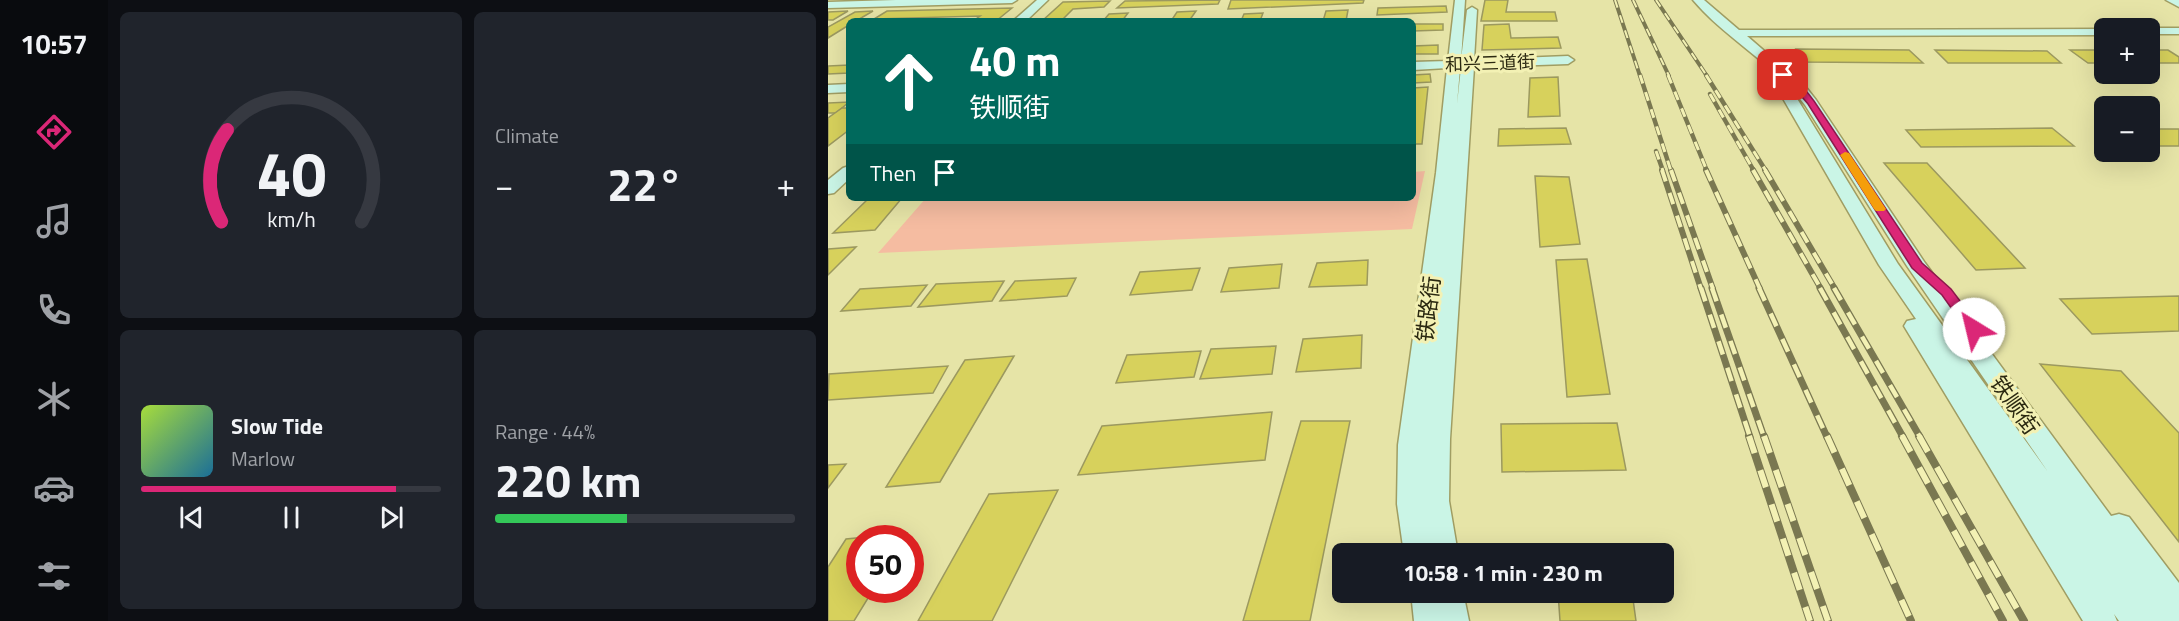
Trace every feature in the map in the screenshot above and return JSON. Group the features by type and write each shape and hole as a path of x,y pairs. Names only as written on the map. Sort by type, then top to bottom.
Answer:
{"main road":[{"path":"828,5 1012,0"},
{"path":"1022,18 1043,0"},
{"path":"1460,0 1461,64"},
{"path":"1461,64 1472,0"},
{"name":"铁顺街","path":"1688,0 1720,33 1782,87 1794,102 1889,265 2136,621"},
{"name":"铁顺街","path":"1698,0 1733,33 1800,89 1811,103 1917,266 2169,621"},
{"path":"2171,0 2179,4"},
{"path":"2160,32 2179,31"},
{"path":"1733,33 2094,32"},
{"name":"和兴三道街","path":"1416,66 1568,60"},
{"name":"铁路街","path":"1417,543 1411,504 1411,445 1444,173 1461,64"},
{"name":"铁路街","path":"1441,543 1435,501 1437,439 1461,64"},
{"path":"828,89 846,88"},
{"path":"828,189 846,174"},
{"path":"1889,265 1896,295 2101,621"},
{"path":"1917,266 1946,292 2179,608"},
{"path":"1428,603 1430,621"},
{"path":"1450,603 1453,621"}],"shaded area":[{"path":"1425,171 1412,229 878,253 923,201 1416,201 1416,172"}],"building":[{"path":"1220,0 1218,4 1117,8 1125,1"},
{"path":"1231,0 1364,0 1363,3 1228,9"},
{"path":"1485,0 1508,0 1506,12 1555,12 1557,21 1481,21"},
{"path":"1110,1 1104,7 1073,9 1064,18 1045,18 1063,2"},
{"path":"1446,6 1447,12 1377,15 1378,8"},
{"path":"1012,8 1000,18 977,18 980,16 876,18 887,11"},
{"path":"1348,10 1347,18 1324,18 1326,11"},
{"path":"848,11 833,20 828,20 828,12"},
{"path":"873,11 861,18 846,18 846,27 828,38 828,27 855,12"},
{"path":"1196,11 1191,18 1173,18 1177,12"},
{"path":"1128,13 1124,18 1106,18 1109,14"},
{"path":"1263,13 1261,18 1242,18 1244,14"},
{"path":"1416,24 1443,24 1443,30 1416,31"},
{"path":"1509,24 1511,38 1558,37 1561,48 1482,50 1484,25"},
{"path":"1438,45 1438,54 1416,54 1416,46"},
{"path":"1796,49 1909,50 1923,63 1805,62"},
{"path":"1935,50 2047,51 2061,63 1948,63"},
{"path":"2070,50 2094,50 2094,63 2088,63"},
{"path":"2160,50 2168,50 2179,57 2179,63 2160,63"},
{"path":"846,65 846,73 828,74 828,66"},
{"path":"1430,74 1431,82 1416,83 1416,75"},
{"path":"1558,77 1560,116 1528,117 1530,78"},
{"path":"1428,87 1422,144 1416,144 1416,88"},
{"path":"846,102 846,105 836,113 828,113 828,103"},
{"path":"842,108 846,108 846,132 828,146 828,118"},
{"path":"1566,128 1571,144 1498,146 1499,129"},
{"path":"2052,128 2074,146 1921,147 1906,130"},
{"path":"2160,129 2179,129 2179,146 2160,146"},
{"path":"1884,163 1927,163 2025,268 1976,270"},
{"path":"1535,176 1569,177 1580,244 1540,247"},
{"path":"866,201 899,201 875,230 833,233"},
{"path":"856,247 828,275 828,249"},
{"path":"1587,259 1610,394 1567,397 1556,260"},
{"path":"1368,260 1367,285 1309,287 1317,263"},
{"path":"1282,264 1279,288 1221,292 1229,268"},
{"path":"1200,268 1192,290 1130,295 1140,272"},
{"path":"1076,278 1067,296 1000,301 1015,281"},
{"path":"1004,281 992,301 918,307 936,284"},
{"path":"927,285 911,306 841,311 860,289"},
{"path":"2179,296 2179,331 2092,334 2060,299"},
{"path":"1362,335 1361,368 1296,372 1303,339"},
{"path":"1276,346 1272,374 1200,379 1211,349"},
{"path":"1201,351 1194,377 1116,383 1127,355"},
{"path":"1014,356 940,482 886,487 965,360"},
{"path":"2040,364 2121,371 2179,433 2179,542"},
{"path":"948,366 933,393 828,400 829,374"},
{"path":"1272,412 1265,460 1078,475 1102,426"},
{"path":"1301,421 1350,421 1310,621 1243,621"},
{"path":"1617,423 1626,470 1502,472 1501,424"},
{"path":"846,464 828,488 828,465"},
{"path":"1058,490 992,621 918,621 989,494"},
{"path":"846,539 846,603 865,603 854,621 828,621 828,567"},
{"path":"1559,603 1634,603 1636,621 1560,621"}],"railway":[{"path":"1615,0 1640,76"},
{"path":"1633,0 1669,76"},
{"path":"1656,0 1707,76"},
{"path":"1640,75 1671,171"},
{"path":"1668,75 1707,171"},
{"path":"1706,75 1766,171"},
{"path":"1710,94 1754,171"},
{"path":"1656,151 1663,171"},
{"path":"1662,170 1701,289"},
{"path":"1671,170 1713,289"},
{"path":"1706,170 1760,289"},
{"path":"1753,170 1821,289"},
{"path":"1765,170 1835,289"},
{"path":"1701,288 1750,437"},
{"path":"1712,288 1764,437"},
{"path":"1759,288 1827,437"},
{"path":"1820,288 1903,437"},
{"path":"1834,288 1920,437"},
{"path":"1749,436 1810,621"},
{"path":"1764,436 1828,621"},
{"path":"1827,436 1911,621"},
{"path":"1902,436 2003,621"},
{"path":"1919,436 2024,621"}],"slow traffic":[{"path":"1845,155 1880,209"}],"route":[{"path":"1783,75 1800,89 1811,103 1917,266 1946,292 1974,329"}]}
